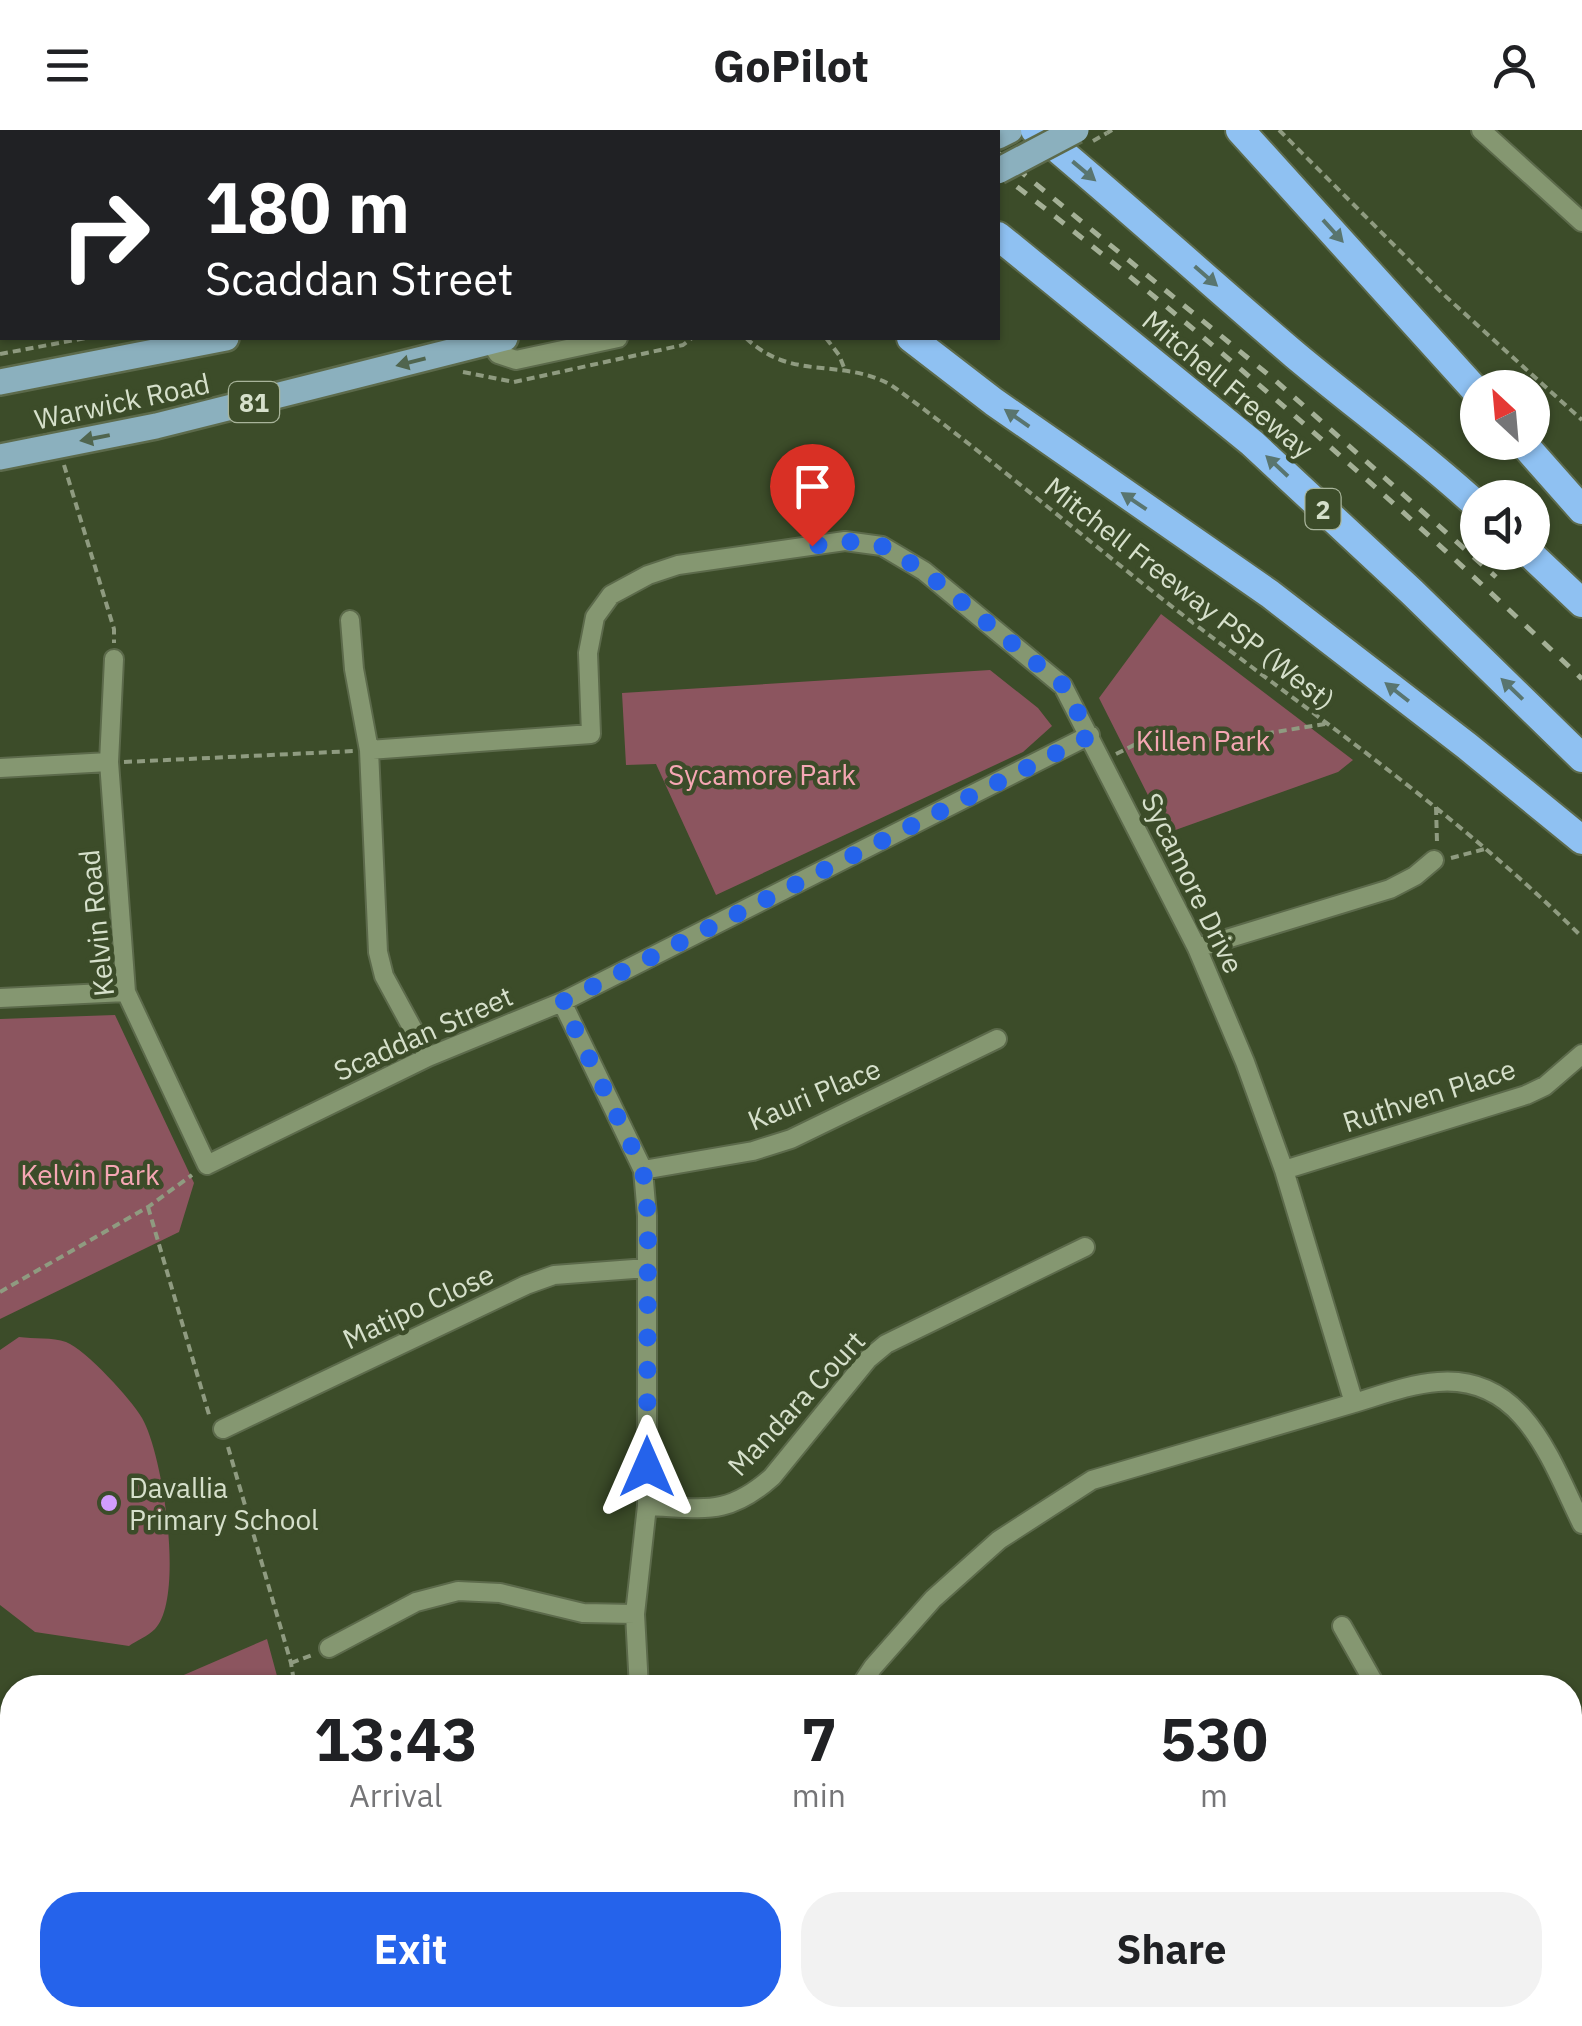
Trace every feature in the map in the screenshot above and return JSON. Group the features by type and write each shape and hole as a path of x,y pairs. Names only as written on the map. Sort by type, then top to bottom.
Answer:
{"highway":[{"path":"1035,130 1296,355 1460,490"},
{"path":"1240,130 1460,373"},
{"path":"1252,130 1268,159"},
{"name":"Mitchell Freeway","path":"1000,238 1252,443 1582,758"},
{"path":"914,340 1082,464 1270,594 1582,840"},
{"path":"1538,460 1582,510"},
{"path":"1547,570 1582,603"}],"main road":[{"path":"1000,170 1076,130"},
{"name":"Warwick Road","path":"0,382 216,340"},
{"name":"Warwick Road","path":"0,457 156,426 489,340"}],"street":[{"path":"1481,130 1582,222"},
{"name":"Warwick Road","path":"494,340 505,358 516,360 609,340"},
{"name":"Sycamore Drive","path":"369,750 591,734 588,652 596,618 612,595 648,575 678,565 845,541 882,546 924,571 1064,686 1090,736 1197,948 1245,1062 1284,1170 1354,1402"},
{"path":"350,620 354,669 369,750 378,952 384,976 428,1056"},
{"name":"Kelvin Road","path":"114,659 109,762 126,992 207,1164"},
{"name":"Scaddan Street","path":"207,1164 428,1056 562,1002 1090,736"},
{"path":"0,768 109,762"},
{"path":"1197,948 1390,889 1434,860"},
{"path":"0,998 126,992"},
{"path":"562,1002 643,1170 648,1216 647,1506 635,1614 637,1675"},
{"name":"Kauri Place","path":"643,1170 753,1151 791,1139 997,1039"},
{"name":"Ruthven Place","path":"1284,1170 1526,1094 1544,1086 1582,1054"},
{"name":"Mandara Court","path":"647,1506 719,1509 737,1503 772,1477 868,1360 886,1344 1085,1248"},
{"name":"Matipo Close","path":"218,1429 554,1275 647,1268"},
{"path":"868,1675 932,1599 999,1540 1092,1480 1434,1382 1488,1389 1504,1398 1530,1423 1582,1524"},
{"path":"329,1648 416,1602 458,1591 500,1594 583,1614 635,1614"},
{"path":"1342,1626 1370,1675"}],"path":[{"path":"1280,130 1443,294 1582,420"},
{"path":"0,354 75,340"},
{"name":"Mitchell Freeway PSP (West)","path":"748,340 785,364 845,370 876,378 898,390 1488,848 1582,937"},
{"path":"828,340 845,370"},
{"path":"62,460 114,629 114,659"},
{"path":"1103,762 1158,733 1219,741 1326,724"},
{"path":"109,762 369,750"},
{"path":"1436,807 1438,835 1434,860 1460,858 1488,848"},
{"path":"0,1292 148,1206 207,1164"},
{"path":"148,1206 293,1675"},
{"path":"291,1664 329,1648"}],"green space":[{"name":"Killen Park","path":"1161,614 1353,760 1338,772 1167,833 1099,698"},
{"name":"Sycamore Park","path":"990,670 1038,708 1052,726 1023,752 716,895 656,764 626,765 622,693"},
{"name":"Kelvin Park","path":"115,1015 194,1183 179,1232 0,1319 0,1019"},
{"path":"19,1337 55,1339 75,1347 128,1399 150,1436 168,1525 169,1588 164,1613 155,1629 129,1646 35,1632 0,1605 0,1350"},
{"path":"267,1639 277,1675 184,1675"}],"railway":[{"path":"1000,155 1276,381 1496,577"},
{"path":"1000,174 1149,292 1297,418 1582,679"}],"place":[{"name":"Davallia Primary School","path":"109,1503"}],"route":[{"path":"647,1467 648,1216 643,1170 562,1002 1090,736 1064,686 924,571 882,546 845,541 812,546"}]}
